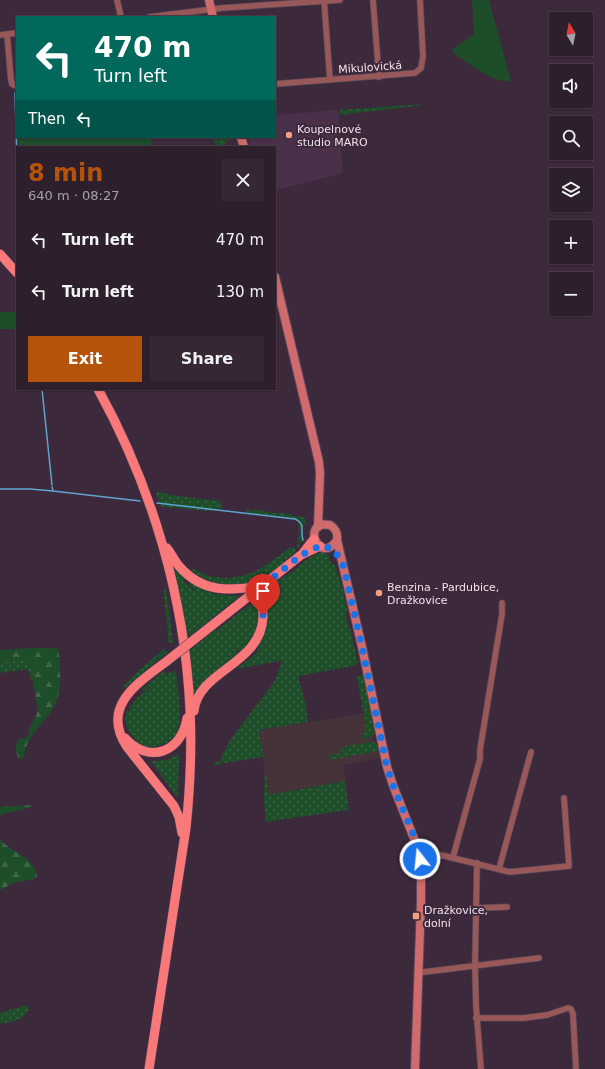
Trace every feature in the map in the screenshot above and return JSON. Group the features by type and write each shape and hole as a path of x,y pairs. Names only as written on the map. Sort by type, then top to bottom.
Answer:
{"main road":[{"path":"209,0 212,13"},
{"path":"0,254 16,272"},
{"path":"276,281 319,462 319,510 322,525 314,535 317,543 325,548 334,545 337,540"},
{"path":"99,390 116,424 135,467 149,503 169,567 178,610 186,661 191,734"},
{"path":"322,525 330,525 336,530 338,535 337,540 362,647 387,767 416,841 421,864 422,876 415,1069"},
{"path":"161,540 184,572 202,584 212,588 233,590 262,586"},
{"path":"183,855 181,824 176,810 127,747 122,738 119,727 119,712 122,702 139,683 317,543"},
{"path":"330,547 342,560"},
{"path":"149,1069 183,855 189,792 191,734 194,706 196,699 201,692 248,652 256,642 262,625 263,611 255,592"},
{"path":"119,727 128,742 141,750 154,752 168,749 177,742 182,734 186,723 189,697"}],"street":[{"path":"117,0 121,16"},
{"path":"165,16 212,13 254,3 340,0"},
{"path":"373,0 379,77"},
{"name":"Mikulovická","path":"276,84 415,73 421,68 424,56 420,0"},
{"path":"324,1 330,80"},
{"path":"0,35 16,33"},
{"path":"7,34 12,82 13,85 16,86"},
{"path":"453,857 480,759 480,750 502,614 502,603"},
{"path":"499,869 531,752"},
{"path":"419,854 428,853 453,857 510,872 569,866 564,798"},
{"path":"477,863 475,966 476,1018 481,1069"},
{"path":"476,908 506,907"},
{"path":"419,972 539,958"},
{"path":"476,1018 524,1018 547,1015 568,1008 571,1009 573,1014 576,1069"}],"shaded area":[{"path":"338,110 343,173 276,190 276,146 251,146 248,138 276,138 276,115"},
{"path":"367,713 374,742 377,744 379,758 343,765 346,781 268,795 259,730"}],"green space":[{"path":"472,0 489,0 511,81 500,80 492,77 453,53 453,49 474,34"},
{"path":"423,104 416,106 339,115 339,110"},
{"path":"18,138 151,138 152,146 19,146"},
{"path":"213,138 231,138 230,141 226,141 225,146 216,146"},
{"path":"0,312 16,312 16,329 0,329"},
{"path":"157,491 170,495 220,501 223,508 210,511 162,507 156,494"},
{"path":"248,508 252,511 261,510 304,517 306,520 304,526 300,529 301,535 304,539 300,543 298,549 298,523 301,522 297,519 248,513 246,511"},
{"path":"290,547 295,548 296,552 283,561 283,563 262,579 241,586 215,584 191,572 190,570 195,569 215,577 237,577 256,571 265,566"},
{"path":"321,552 329,555 329,561 334,564 341,583 347,609 346,618 350,628 358,664 298,676 305,702 308,722 259,730 263,757 225,763 223,762 221,765 216,766 214,764 215,762 221,761 230,740 274,682 282,662 280,661 236,669 259,650 257,649 268,623 266,601 269,591 276,582 295,570 299,567 298,566 314,555"},
{"path":"172,565 186,578 183,581 196,592 188,583 214,594 240,596 187,638 181,602"},
{"path":"166,589 173,643 168,642 163,590"},
{"path":"253,603 256,605 258,614 255,631 250,641 241,652 237,649 236,651 238,654 201,686 195,694 193,694 189,651"},
{"path":"31,648 58,649 60,663 60,689 54,707 31,737 25,750 24,758 18,759 16,745 20,738 25,739 30,732 29,729 37,714 33,681 35,668 26,659 0,662 0,650"},
{"path":"164,649 168,652 125,688 123,686 134,675"},
{"path":"26,659 35,668 33,681 28,669 0,673 0,662"},
{"path":"164,671 168,674 176,671 180,709 178,729 173,738 164,744 154,747 143,746 138,743 129,732 125,718 127,710 129,711 129,708 137,698 154,684 143,691 142,689"},
{"path":"363,675 375,731 373,736 366,738 362,738 362,735 366,730 357,676"},
{"path":"370,742 377,744 378,751 330,760 329,755 342,753 341,747"},
{"path":"179,754 178,799 151,761 166,760"},
{"path":"265,765 269,795 345,781 349,810 266,822 264,798"},
{"path":"32,805 32,807 0,816 0,807"},
{"path":"0,839 28,860 36,870 37,876 34,879 14,883 0,890"},
{"path":"27,1005 29,1010 23,1017 0,1024 0,1013"}],"waterway":[{"path":"15,93 16,128"},
{"path":"16,138 17,146"},
{"path":"42,390 52,485"},
{"path":"52,487 53,491 140,501"},
{"path":"0,489 53,491"},
{"path":"157,503 295,519 302,525 303,540"}],"place":[{"name":"Koupelnové studio MARO","path":"289,135"},
{"name":"Benzina - Pardubice, Dražkovice","path":"379,593"},
{"name":"Dražkovice, dolní","path":"416,916"}],"route":[{"path":"263,615 262,604 255,592 301,555 320,546 325,548 330,547 342,560 387,767 416,841 420,859"}]}
